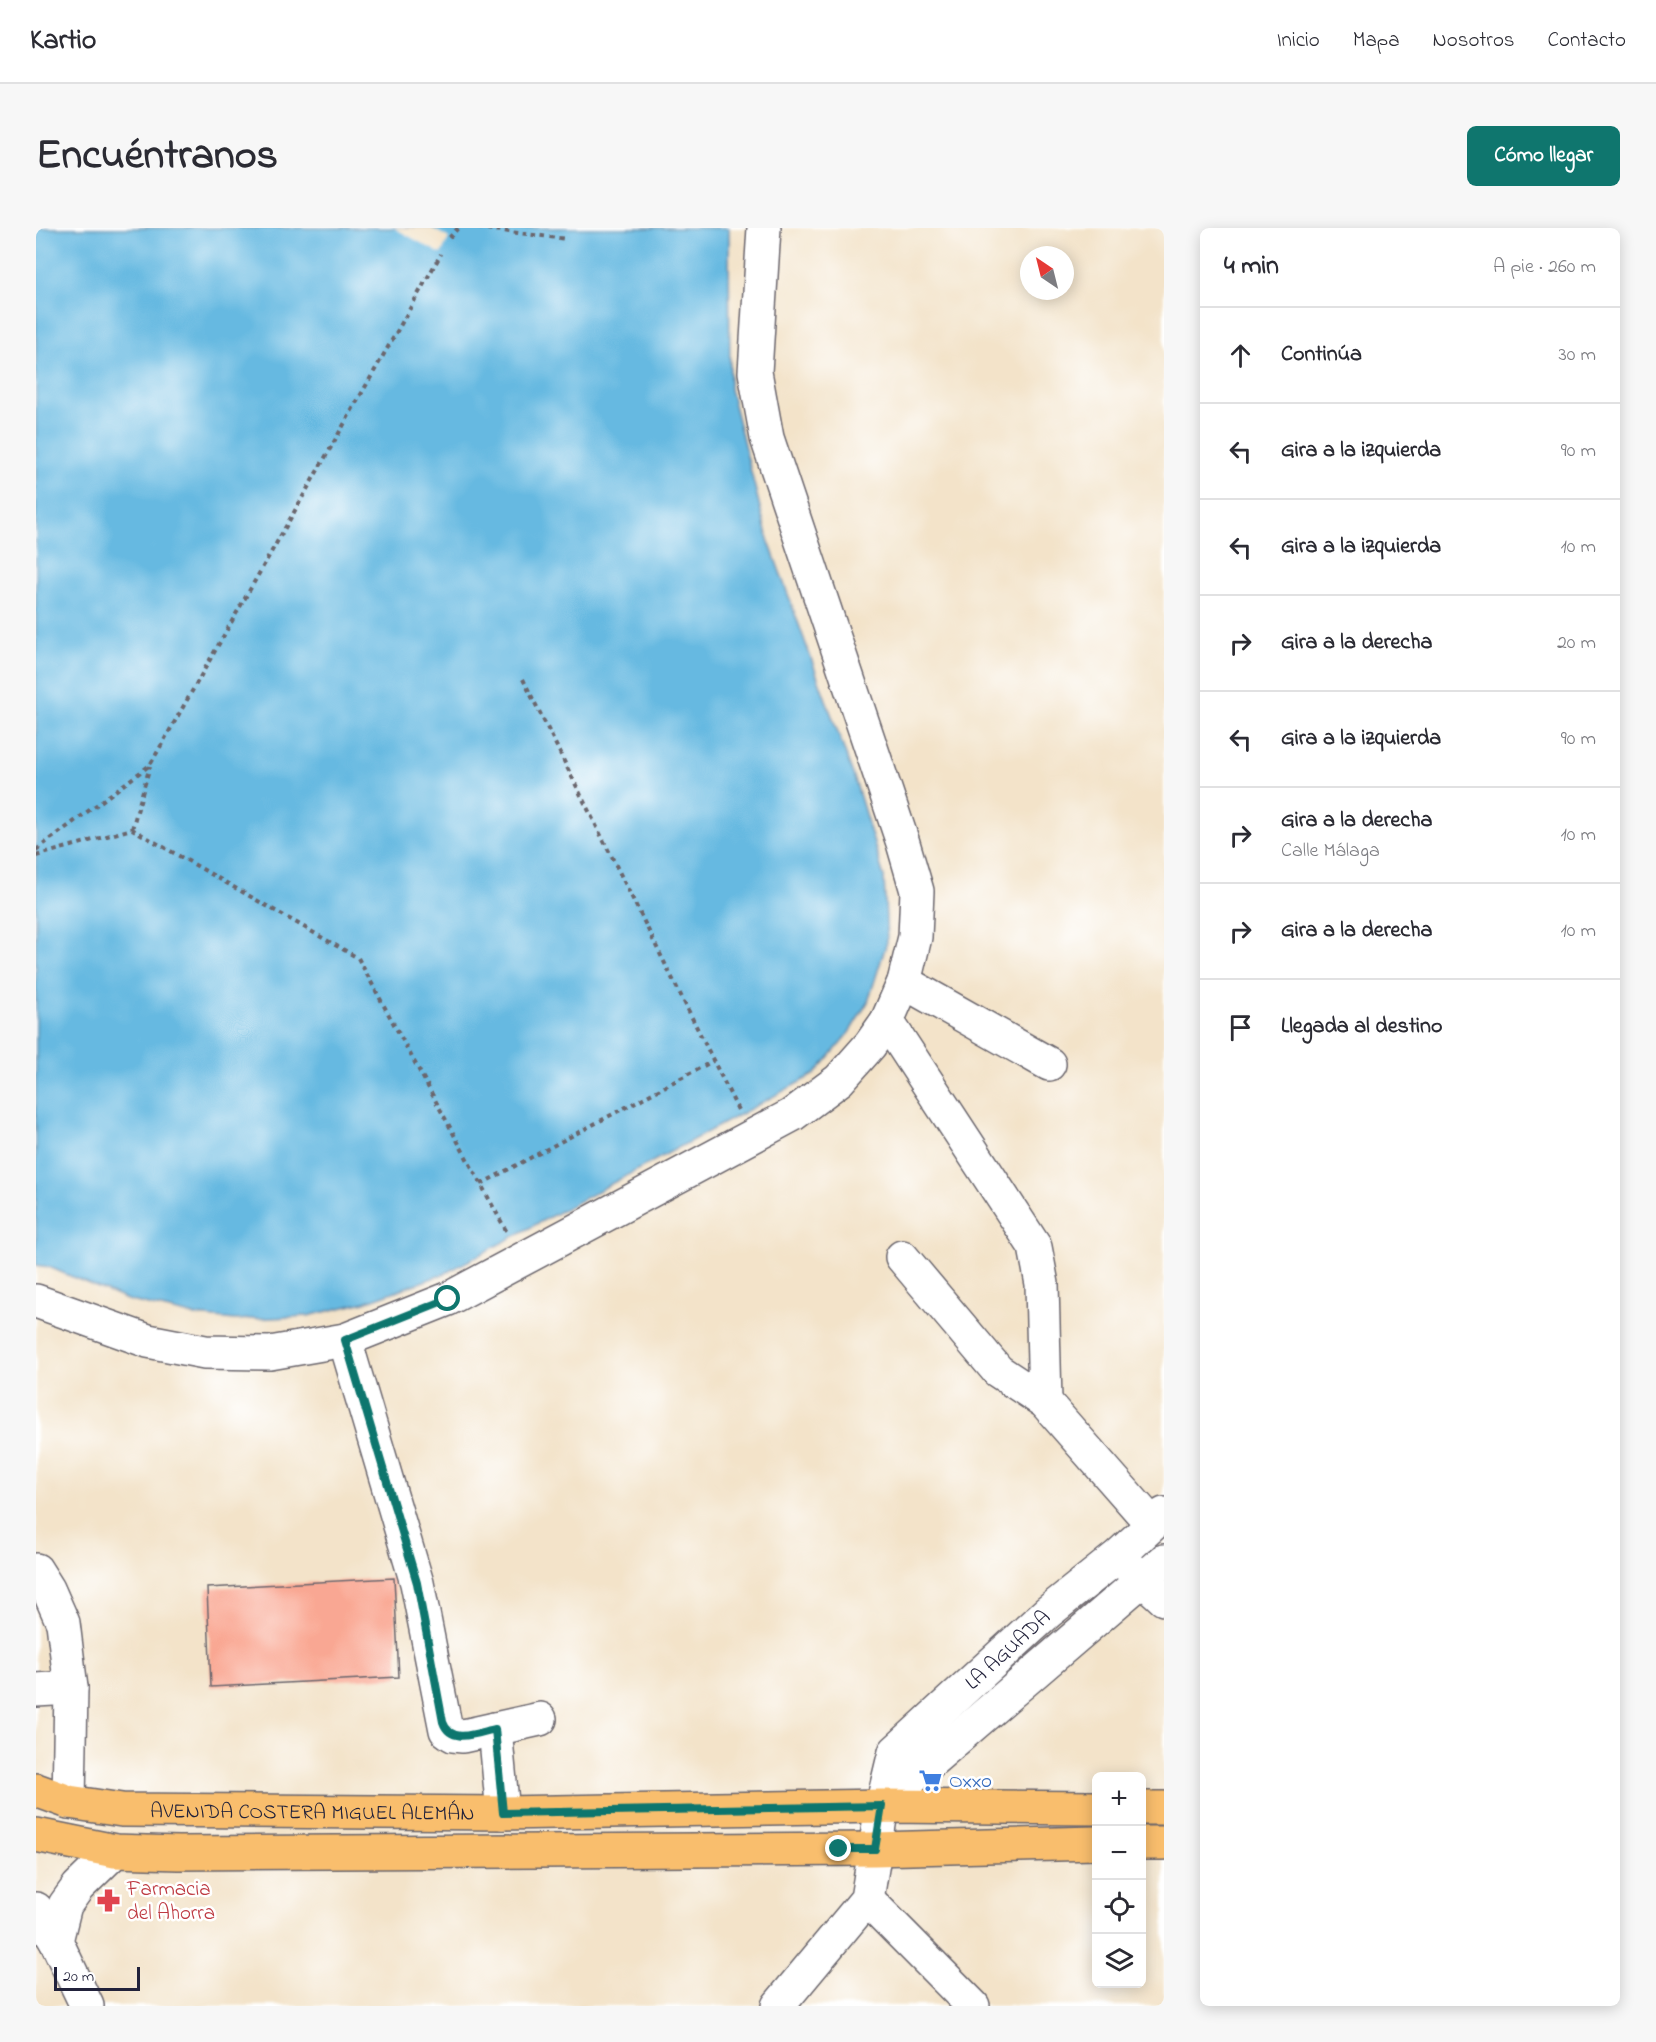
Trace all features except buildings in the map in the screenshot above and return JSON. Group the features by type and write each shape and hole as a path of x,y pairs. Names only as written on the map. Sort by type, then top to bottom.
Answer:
{"main road":[{"name":"AVENIDA COSTERA MIGUEL ALEMÁN","path":"36,1790 69,1802 122,1810 503,1813 882,1806 1092,1808"},
{"path":"1146,1808 1164,1808"},
{"name":"AVENIDA COSTERA MIGUEL ALEMÁN","path":"36,1835 115,1851 190,1853 875,1849 1092,1843"},
{"path":"1146,1843 1164,1843"}],"street":[{"path":"36,1300 148,1341 205,1352 270,1353 345,1340 448,1299 792,1115 839,1080 870,1045 887,1021 904,982 915,937 917,891 767,438 755,372 764,228"},
{"path":"904,982 1049,1064"},
{"path":"887,1021 1035,1247 1042,1284 1045,1402"},
{"path":"902,1257 998,1371 1045,1402 1158,1519"},
{"path":"345,1340 417,1583 446,1730 453,1735 462,1736 540,1719"},
{"name":"LA AGUADA","path":"867,1899 882,1806 895,1752 1048,1612 1118,1556 1158,1519"},
{"path":"882,1806 923,1768 1156,1580 1118,1556"},
{"path":"36,1570 48,1589 63,1623 71,1688 69,1802"},
{"path":"36,1690 71,1688"},
{"path":"495,1729 503,1813"},
{"path":"56,1941 65,1905 78,1887 115,1851"},
{"path":"778,2006 867,1899 973,2006"},
{"path":"36,1909 56,1941 87,2006"}],"path":[{"path":"449,238 458,228"},
{"path":"478,228 566,239"},
{"path":"132,830 150,765 441,254"},
{"path":"523,678 752,1138"},
{"path":"36,850 150,765"},
{"path":"36,856 132,830 358,958 521,1259"},
{"path":"481,1184 713,1060"}],"water":[{"path":"36,228 729,228 730,389 768,539 855,780 884,877 887,942 868,1002 847,1036 815,1074 444,1274 365,1302 308,1316 235,1320 195,1316 127,1300 49,1267 36,1265"}],"pier":[{"path":"394,228 431,228 449,238 441,254"}],"place":[{"name":"Oxxo","path":"931,1780"},
{"name":"Farmacia del Ahorra","path":"109,1900"}],"route":[{"path":"448,1299 345,1340 417,1583 443,1722 446,1730 453,1735 462,1736 495,1729 503,1813 882,1806 875,1849 839,1849"}]}
